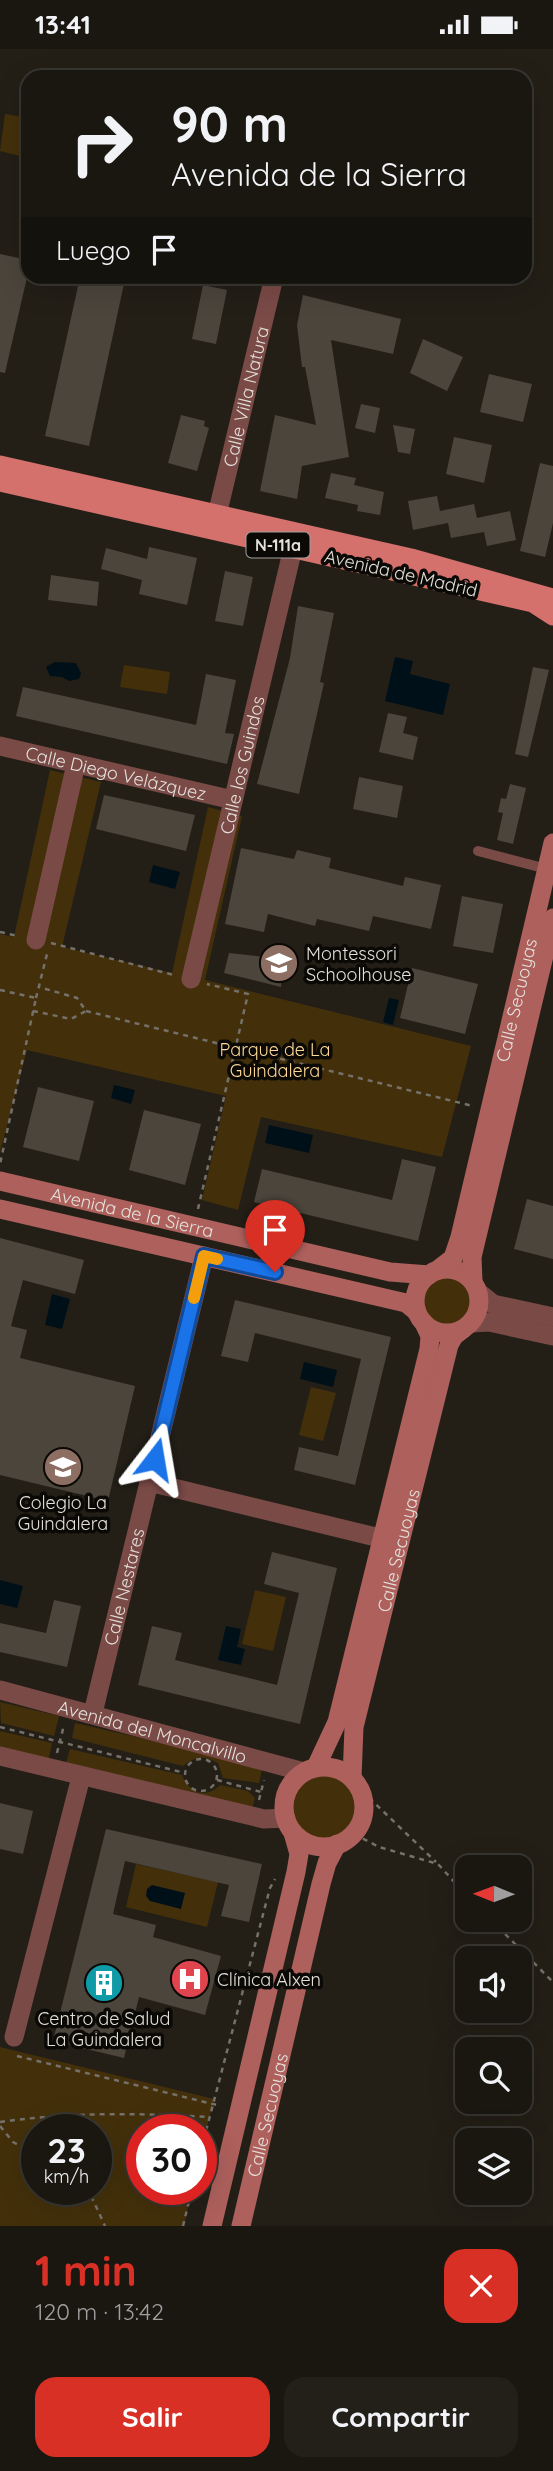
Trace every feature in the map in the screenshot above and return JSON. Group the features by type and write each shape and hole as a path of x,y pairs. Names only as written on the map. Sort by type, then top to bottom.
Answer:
{"main road":[{"name":"Avenida de Madrid","path":"0,465 411,558 553,598"},
{"name":"Avenida de Madrid","path":"0,482 533,603 553,616"},
{"name":"Calle Secuoyas","path":"432,1273 449,1263 455,1252 553,843"},
{"name":"Calle Secuoyas","path":"476,1287 472,1257 553,918"},
{"name":"Avenida de la Sierra","path":"0,1181 390,1272 432,1273"},
{"name":"Avenida de la Sierra","path":"0,1209 405,1303 421,1318"},
{"path":"456,1270 476,1287 479,1303 467,1326 443,1333 421,1318 416,1291 432,1273 456,1270"},
{"name":"Calle Secuoyas","path":"310,1770 329,1744 337,1722 384,1539 429,1349 430,1336 421,1318"},
{"name":"Calle Secuoyas","path":"356,1783 354,1727 377,1632 449,1345 454,1336 467,1326"},
{"path":"310,1770 341,1771 356,1783 364,1812 345,1839 314,1845 290,1825 287,1792 310,1770"},
{"name":"Calle Secuoyas","path":"212,2226 295,1877 299,1854 290,1825"},
{"name":"Calle Secuoyas","path":"241,2226 321,1885 327,1863 345,1839"}],"street":[{"name":"Calle Villa Natura","path":"217,515 272,284"},
{"name":"Calle los Guindos","path":"191,979 293,548"},
{"name":"Calle Diego Velázquez","path":"0,746 233,800"},
{"path":"43,941 76,764"},
{"name":"Calle Nestares","path":"93,1713 204,1256"},
{"path":"476,1287 492,1304 553,1317"},
{"path":"467,1326 489,1322 553,1336"},
{"path":"149,1482 384,1539"},
{"name":"Avenida del Moncalvillo","path":"0,1690 310,1770"},
{"path":"0,1756 290,1825"},
{"path":"12,2045 81,1777"}],"lane":[{"path":"478,851 547,869"}],"path":[{"path":"0,932 248,994 194,1226"},
{"path":"0,1164 39,987 43,941"},
{"path":"39,987 76,998 86,1011 491,1110"},
{"path":"0,990 36,998"},
{"path":"33,1011 71,1019 86,1011"},
{"path":"52,1770 69,1707"},
{"path":"0,1727 185,1773"},
{"path":"206,1759 215,1766 216,1780 209,1789 199,1791 187,1783 185,1773 190,1763 206,1759"},
{"path":"254,1817 269,1761"},
{"path":"216,1780 261,1792"},
{"path":"356,1783 455,1883"},
{"path":"345,1839 438,1864"},
{"path":"210,2114 270,1888 275,1878 283,1875 295,1877"},
{"path":"503,1932 553,1982"},
{"path":"12,2045 212,2105 239,2109"},
{"path":"21,2146 13,2141 0,2124 54,2114 161,2114"},
{"path":"95,2205 105,2226"},
{"path":"183,2226 188,2205"}],"green space":[{"path":"5,114 21,117 21,156 0,151"},
{"path":"124,665 170,672 167,694 120,687"},
{"name":"Parque de La Guindalera","path":"50,770 101,782 62,947 172,973 208,807 242,816 205,980 471,1046 442,1157 261,1117 238,1210 202,1200 226,1096 27,1050 0,1152 0,934 14,937"},
{"path":"449,1274 460,1276 469,1282 475,1291 475,1313 469,1322 460,1328 449,1330 438,1328 429,1322 423,1313 421,1302 423,1291 429,1282 438,1276"},
{"path":"311,1387 336,1393 323,1441 299,1435"},
{"path":"255,1590 286,1597 273,1651 242,1644"},
{"path":"0,1702 59,1716 54,1736 1,1723"},
{"path":"75,1723 263,1766 259,1783 223,1778 218,1763 208,1759 192,1760 183,1766 72,1738"},
{"path":"0,1731 52,1743 48,1763 0,1751"},
{"path":"70,1749 182,1775 189,1786 198,1792 209,1792 220,1785 248,1791 255,1798 251,1812 65,1767"},
{"path":"319,1772 340,1777 353,1789 359,1804 356,1820 348,1833 333,1841 314,1839 289,1826 290,1799 296,1786"},
{"path":"136,1864 218,1882 207,1927 126,1907"},
{"path":"0,2047 214,2099 210,2114 126,2114 126,2205 189,2205 184,2226 0,2226"}],"shaded area":[{"path":"395,657 413,661 410,674 450,684 443,715 385,701"},
{"path":"55,662 76,663 81,673 79,679 69,681 50,676 46,667"},
{"path":"153,865 180,872 175,889 149,882"},
{"path":"389,998 399,1000 393,1025 383,1022"},
{"path":"114,1085 135,1090 131,1104 111,1098"},
{"path":"269,1125 313,1135 309,1153 265,1143"},
{"path":"52,1294 70,1299 62,1329 45,1325"},
{"path":"304,1362 337,1370 333,1387 300,1379"},
{"path":"0,1580 23,1586 17,1608 0,1604"},
{"path":"226,1626 241,1629 237,1647 245,1649 241,1665 218,1660"},
{"path":"152,1885 185,1893 181,1909 150,1901 146,1896 147,1889"}],"building":[{"path":"0,254 21,258 21,284 25,284 5,373 0,372"},
{"path":"78,284 124,284 89,446 45,436"},
{"path":"203,285 227,290 216,344 192,339"},
{"path":"303,295 401,319 393,354 331,340 349,457 302,466 297,499 260,491 275,415 316,425 305,367 302,367 297,325"},
{"path":"423,339 463,357 447,391 410,373"},
{"path":"489,374 532,384 523,422 480,412"},
{"path":"361,404 380,408 375,433 355,428"},
{"path":"181,415 205,421 204,426 209,428 197,471 168,463"},
{"path":"393,425 415,429 410,454 398,452"},
{"path":"454,437 492,445 484,483 446,474"},
{"path":"540,463 553,466 553,523 545,557 520,551"},
{"path":"331,473 356,478 354,485 384,492 380,515 357,511 358,505 325,498"},
{"path":"437,496 440,511 474,504 477,518 510,511 516,540 487,546 484,532 451,538 448,523 413,530 408,501"},
{"path":"149,547 197,558 187,605 139,594 142,580 101,569 106,548 147,559"},
{"path":"225,571 253,577 243,626 215,621"},
{"path":"51,575 99,582 97,606 48,600"},
{"path":"298,606 334,613 320,682 324,683 299,794 257,784 290,658"},
{"path":"533,667 549,670 528,757 515,754"},
{"path":"206,674 236,680 225,733 234,734 227,764 16,716 23,687 196,725"},
{"path":"388,713 407,717 403,733 418,737 413,760 379,752"},
{"path":"359,777 403,786 397,818 353,809"},
{"path":"510,784 526,788 513,844 497,840 503,813 498,812 501,798 506,799"},
{"path":"104,795 195,815 186,851 96,829"},
{"path":"241,848 294,859 297,850 331,858 329,868 403,886 405,877 441,885 431,929 373,916 369,931 317,919 315,926 268,914 264,932 225,924"},
{"path":"462,896 503,904 493,953 453,946"},
{"path":"229,953 282,959 281,987 224,973"},
{"path":"412,968 478,984 465,1034 400,1018"},
{"path":"38,1087 94,1101 79,1161 23,1147"},
{"path":"144,1110 201,1124 185,1185 129,1170"},
{"path":"402,1159 436,1167 418,1241 254,1202 262,1169 392,1200"},
{"path":"527,1199 553,1206 553,1259 514,1249"},
{"path":"0,1238 84,1260 75,1294 23,1280 11,1326 27,1330 20,1358 135,1386 108,1501 0,1475"},
{"path":"235,1300 391,1337 355,1485 294,1470 299,1447 338,1456 361,1359 255,1333 248,1362 221,1356"},
{"path":"272,1552 337,1568 300,1724 138,1685 152,1626 182,1633 175,1660 277,1685 299,1593 264,1584"},
{"path":"54,1600 81,1606 67,1667 0,1652 0,1623 46,1633"},
{"path":"0,1803 33,1811 23,1854 0,1849"},
{"path":"106,1829 262,1864 249,1922 221,1916 229,1885 125,1861 113,1914 156,1925 153,1937 221,1956 205,2015 139,1997 124,2058 53,2041"}],"slow traffic":[{"path":"194,1298 204,1256 217,1259"}],"place":[{"name":"Montessori Schoolhouse","path":"279,963"},
{"name":"Colegio La Guindalera","path":"63,1467"},
{"name":"Clínica Alxen","path":"190,1979"},
{"name":"Centro de Salud La Guindalera","path":"104,1983"}],"route":[{"path":"155,1459 204,1256 275,1272"}]}
